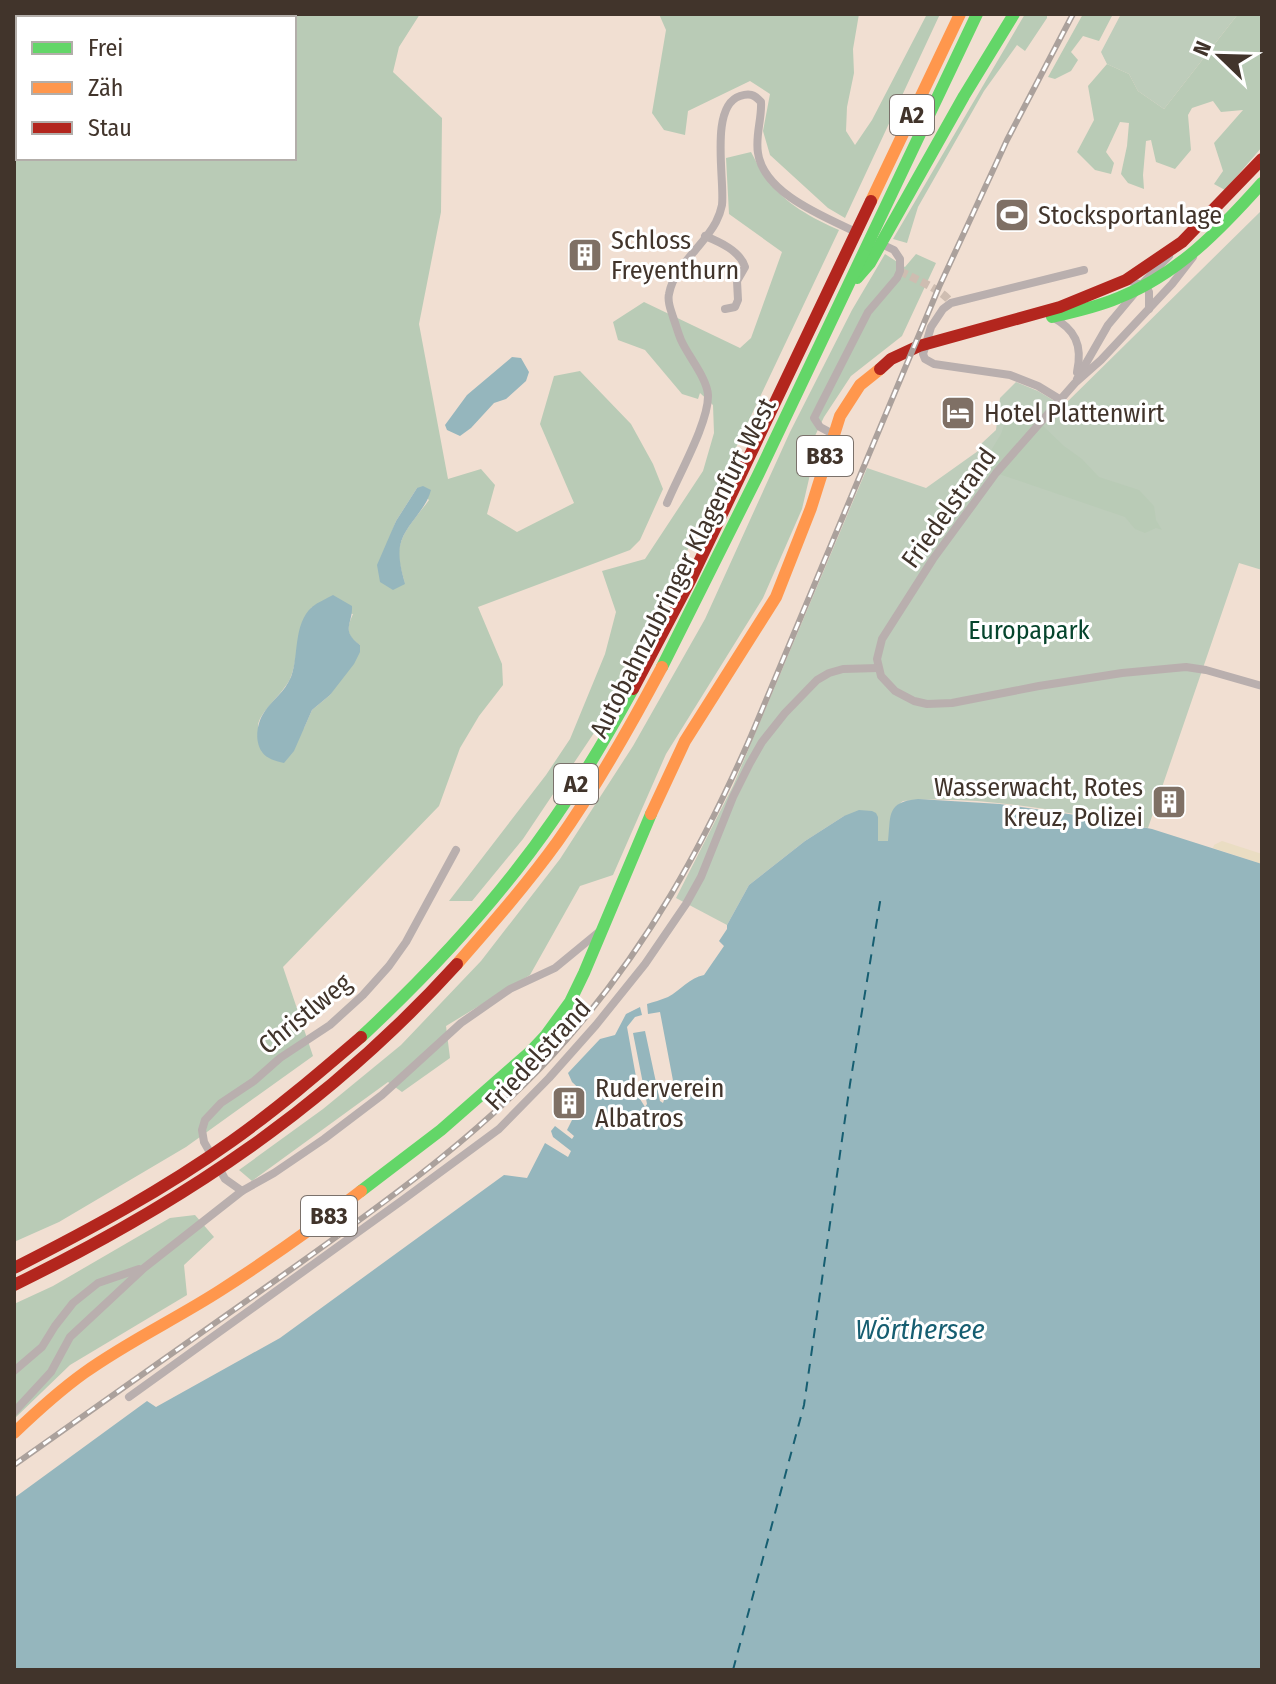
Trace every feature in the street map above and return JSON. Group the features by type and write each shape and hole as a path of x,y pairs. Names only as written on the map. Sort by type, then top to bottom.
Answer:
{"main road":[{"name":"Autobahnzubringer Klagenfurt West","path":"14,1268 120,1214 231,1142 297,1094 360,1041 446,955 534,847 615,724 648,664 960,14"},
{"name":"Autobahnzubringer Klagenfurt West","path":"14,1285 97,1243 241,1156 324,1092 411,1012 486,931 553,847 622,741 667,660 845,293 885,224 977,14"},
{"path":"885,224 1014,14"},
{"name":"B83","path":"14,1433 84,1373 218,1292 316,1226 441,1130 546,1035 570,1002 645,825 685,741 776,597 811,508 840,416 860,385 891,359 919,346 1013,321 1088,297 1126,280 1182,242 1262,159"},
{"name":"B83","path":"1013,321 1079,312 1141,287 1172,270 1221,230 1262,183"}],"street":[{"path":"667,503 693,446 707,407 708,391 682,342 668,295 675,278 715,223 722,206 723,119 734,98 748,93 761,102 757,151 762,166 775,184 808,209 894,250 900,259 897,278 868,312 814,418 820,427 833,434"},
{"path":"705,236 718,241 742,259 745,267 737,281 738,300 735,307 725,309"},
{"name":"Friedelstrand","path":"1075,383 1108,325 1182,242"},
{"name":"Friedelstrand","path":"129,1397 499,1129 549,1078 645,964 678,916 701,877 733,797 762,742 817,680 843,669 878,668 882,639 933,559 996,473 1075,383 1149,310 1202,248"},
{"path":"1061,400 1038,386 1010,375 934,364 923,354 931,327 951,303 1084,270"},
{"path":"1126,280 1149,292 1149,310"},
{"path":"1051,317 1074,334 1079,363 1075,383"},
{"path":"878,668 895,691 914,701 941,704 1122,673 1186,667 1262,686"},
{"name":"Christlweg","path":"242,1191 225,1179 204,1142 202,1130 205,1120 221,1103 330,1025 363,995 406,942 456,850"},
{"path":"14,1412 51,1372 70,1337 144,1268 242,1191 324,1139 382,1095 461,1023 510,989 555,968 601,930"},
{"path":"14,1371 42,1347 73,1303 98,1283 144,1268"}],"green space":[{"path":"14,14 420,14 399,47 393,72 442,118 441,212 419,324 448,479 481,469 495,485 487,514 517,532 574,503 540,424 554,376 580,371 631,424 663,489 640,540 630,550 478,607 502,664 503,685 460,748 439,806 283,967 313,1056 186,1147 59,1222 14,1242","holes":["417,488 429,500 401,542 399,558 405,584 390,537 396,521","312,607 353,614 349,631 360,645 330,695 312,710 304,728 262,752 259,721 290,679 300,633"]},
{"path":"659,14 859,14 846,131 855,145 872,120 927,14 940,14 845,218 828,208 770,155 763,131 770,94 750,81 688,111 685,135 664,130 652,113 666,30"},
{"path":"1025,14 1047,14 1047,18 1025,51 1017,45 984,91 918,207 907,243 893,239"},
{"path":"1083,14 1113,14 1099,41 1083,36 1071,52 1078,60 1071,71 1055,79 1048,77"},
{"path":"1121,14 1238,14 1164,109 1138,91 1129,74 1107,64 1101,52"},
{"path":"1238,14 1262,14 1262,147 1225,190 1214,184 1223,171 1214,143 1243,110 1221,112 1213,101 1192,108 1188,115 1191,150 1175,169 1156,162 1151,140 1146,141 1144,189 1128,183 1121,174 1129,123 1120,122 1106,152 1114,163 1111,174 1095,170 1077,152 1094,120 1088,86 1107,64 1129,74 1138,91 1164,109"},
{"path":"751,152 782,196 809,215 839,230 644,642 600,724 523,839 472,901 449,901 570,739 605,654 616,612 602,571 645,559 703,471 714,433 713,405 700,393 698,399 682,394 645,350 618,340 613,322 644,302 740,348 751,338 782,252 729,214 726,158"},
{"name":"Europapark","path":"1262,210 1262,570 1239,563 1148,828 994,803 903,801 893,814 889,841 877,841 878,817 844,816 805,841 749,885 727,925 676,898 733,786 867,468 926,488 978,451 996,430 1000,398 1016,382 1063,406"},
{"path":"885,254 905,267 916,254 936,263 902,336 851,376 824,417 814,438 815,453 802,509 763,598 666,754 613,875 580,886 530,975 446,1026 450,1058 402,1092 388,1082 252,1181 239,1170 323,1109 401,1045 481,961 560,859 633,746 705,619 790,432 852,310"},
{"path":"1028,414 1099,477 1139,490 1154,506 1156,520 1162,530 1156,528 1145,533 1135,529 1125,517 996,473 984,462 1005,422"},
{"path":"195,1215 214,1237 184,1265 187,1295 70,1365 14,1419 14,1304 53,1286 170,1218"}],"sand":[{"path":"1222,841 1262,854 1262,864 1213,848"}],"water":[{"path":"512,357 521,358 529,372 526,381 506,399 494,403 460,436 447,430 445,425 467,395"},
{"path":"423,486 431,490 428,498 400,546 405,584 393,590 380,582 377,565 396,521 417,488"},
{"path":"333,595 352,606 349,631 360,645 360,652 330,695 312,710 294,751 284,763 269,758 257,737 260,720 291,677 299,631 306,614 314,605"},
{"name":"Wörthersee","path":"918,799 1000,804 1089,817 1152,829 1262,864 1262,1670 14,1670 14,1498 147,1401 156,1407 280,1338 504,1175 527,1178 545,1143 568,1157 571,1151 553,1137 551,1131 555,1126 572,1139 574,1136 567,1130 585,1094 572,1082 568,1073 600,1039 615,1035 626,1014 640,1007 642,1015 635,1017 627,1027 640,1099 645,1107 647,1104 633,1033 645,1031 660,1101 663,1103 666,1094 675,1091 660,1012 648,1014 647,1004 668,997 704,975 724,946 719,941 749,885 805,841 859,810 876,813 878,841 888,841 892,811 900,803"}],"ferry route":[{"path":"733,1670 804,1405 850,1084 881,896"}],"tunnel":[{"path":"900,271 936,289 951,303"}],"railway":[{"path":"14,1465 336,1237 474,1131 567,1039 623,968 671,895 713,818 751,736 939,287 1007,140 1073,14"}],"traffic: fast":[{"path":"662,667 758,475 977,14"},
{"path":"857,278 870,263 1014,14"},
{"path":"1052,317 1110,301 1159,277 1214,234 1262,183"},
{"path":"361,1037 439,960 511,878 575,787 633,689"},
{"path":"361,1191 441,1130 546,1035 570,1002 584,973 651,814"}],"traffic: slow":[{"path":"871,201 960,14"},
{"path":"651,814 685,741 776,597 811,508 840,416 860,385 880,369"},
{"path":"457,964 558,841 613,756 662,667"},
{"path":"14,1433 84,1373 204,1301 310,1230 361,1191"}],"traffic: jam":[{"path":"880,369 891,359 919,346 1060,307 1126,280 1182,242 1262,159"},
{"path":"633,689 691,579 871,201"},
{"path":"14,1285 137,1220 251,1146 358,1062 457,964"},
{"path":"14,1268 125,1209 206,1159 282,1104 361,1037"}],"place":[{"name":"Stocksportanlage","path":"1012,215"},
{"name":"Schloss Freyenthurn","path":"585,255"},
{"name":"Hotel Plattenwirt","path":"958,413"},
{"name":"Wasserwacht, Rotes Kreuz, Polizei","path":"1169,802"},
{"name":"Ruderverein Albatros","path":"569,1103"}]}
